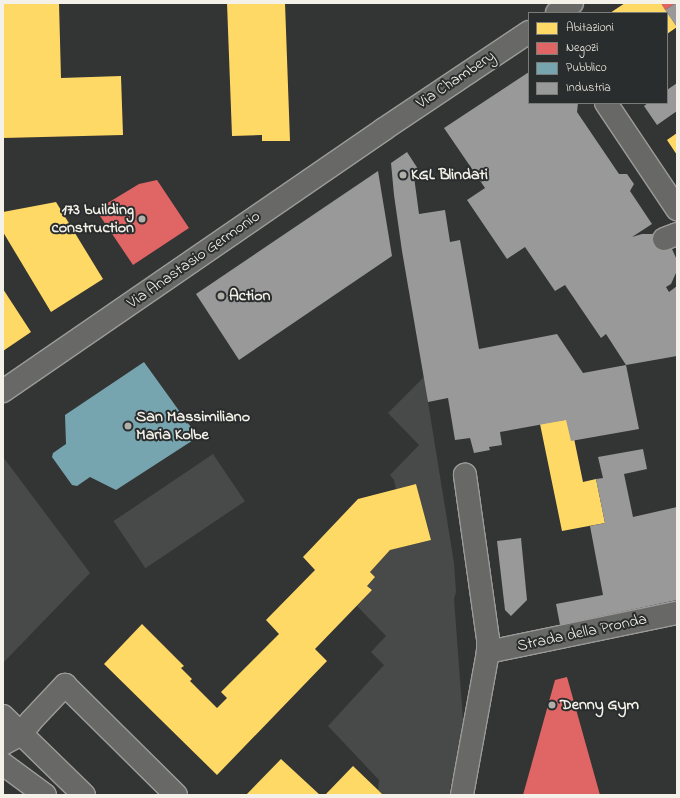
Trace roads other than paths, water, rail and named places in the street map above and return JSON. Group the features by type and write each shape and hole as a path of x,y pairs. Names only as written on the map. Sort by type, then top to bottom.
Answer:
{"street":[{"path":"558,12 572,3"},
{"name":"Via Chambery","path":"384,129 528,33"},
{"path":"607,104 677,209"},
{"name":"Via Anastasio Germonio","path":"3,391 384,129"},
{"path":"462,795 488,652 488,639 465,475"},
{"name":"Strada della Pronda","path":"488,652 677,613"},
{"path":"12,739 65,685 176,795"},
{"path":"3,716 12,739 84,795"},
{"path":"3,764 45,795"}],"place":[{"name":"KGL Blindati","path":"403,175"},
{"name":"173 building construction","path":"142,219"},
{"name":"Action","path":"221,296"},
{"name":"San Massimiliano Maria Kolbe","path":"128,426"},
{"name":"Denny Gym","path":"552,705"}]}
